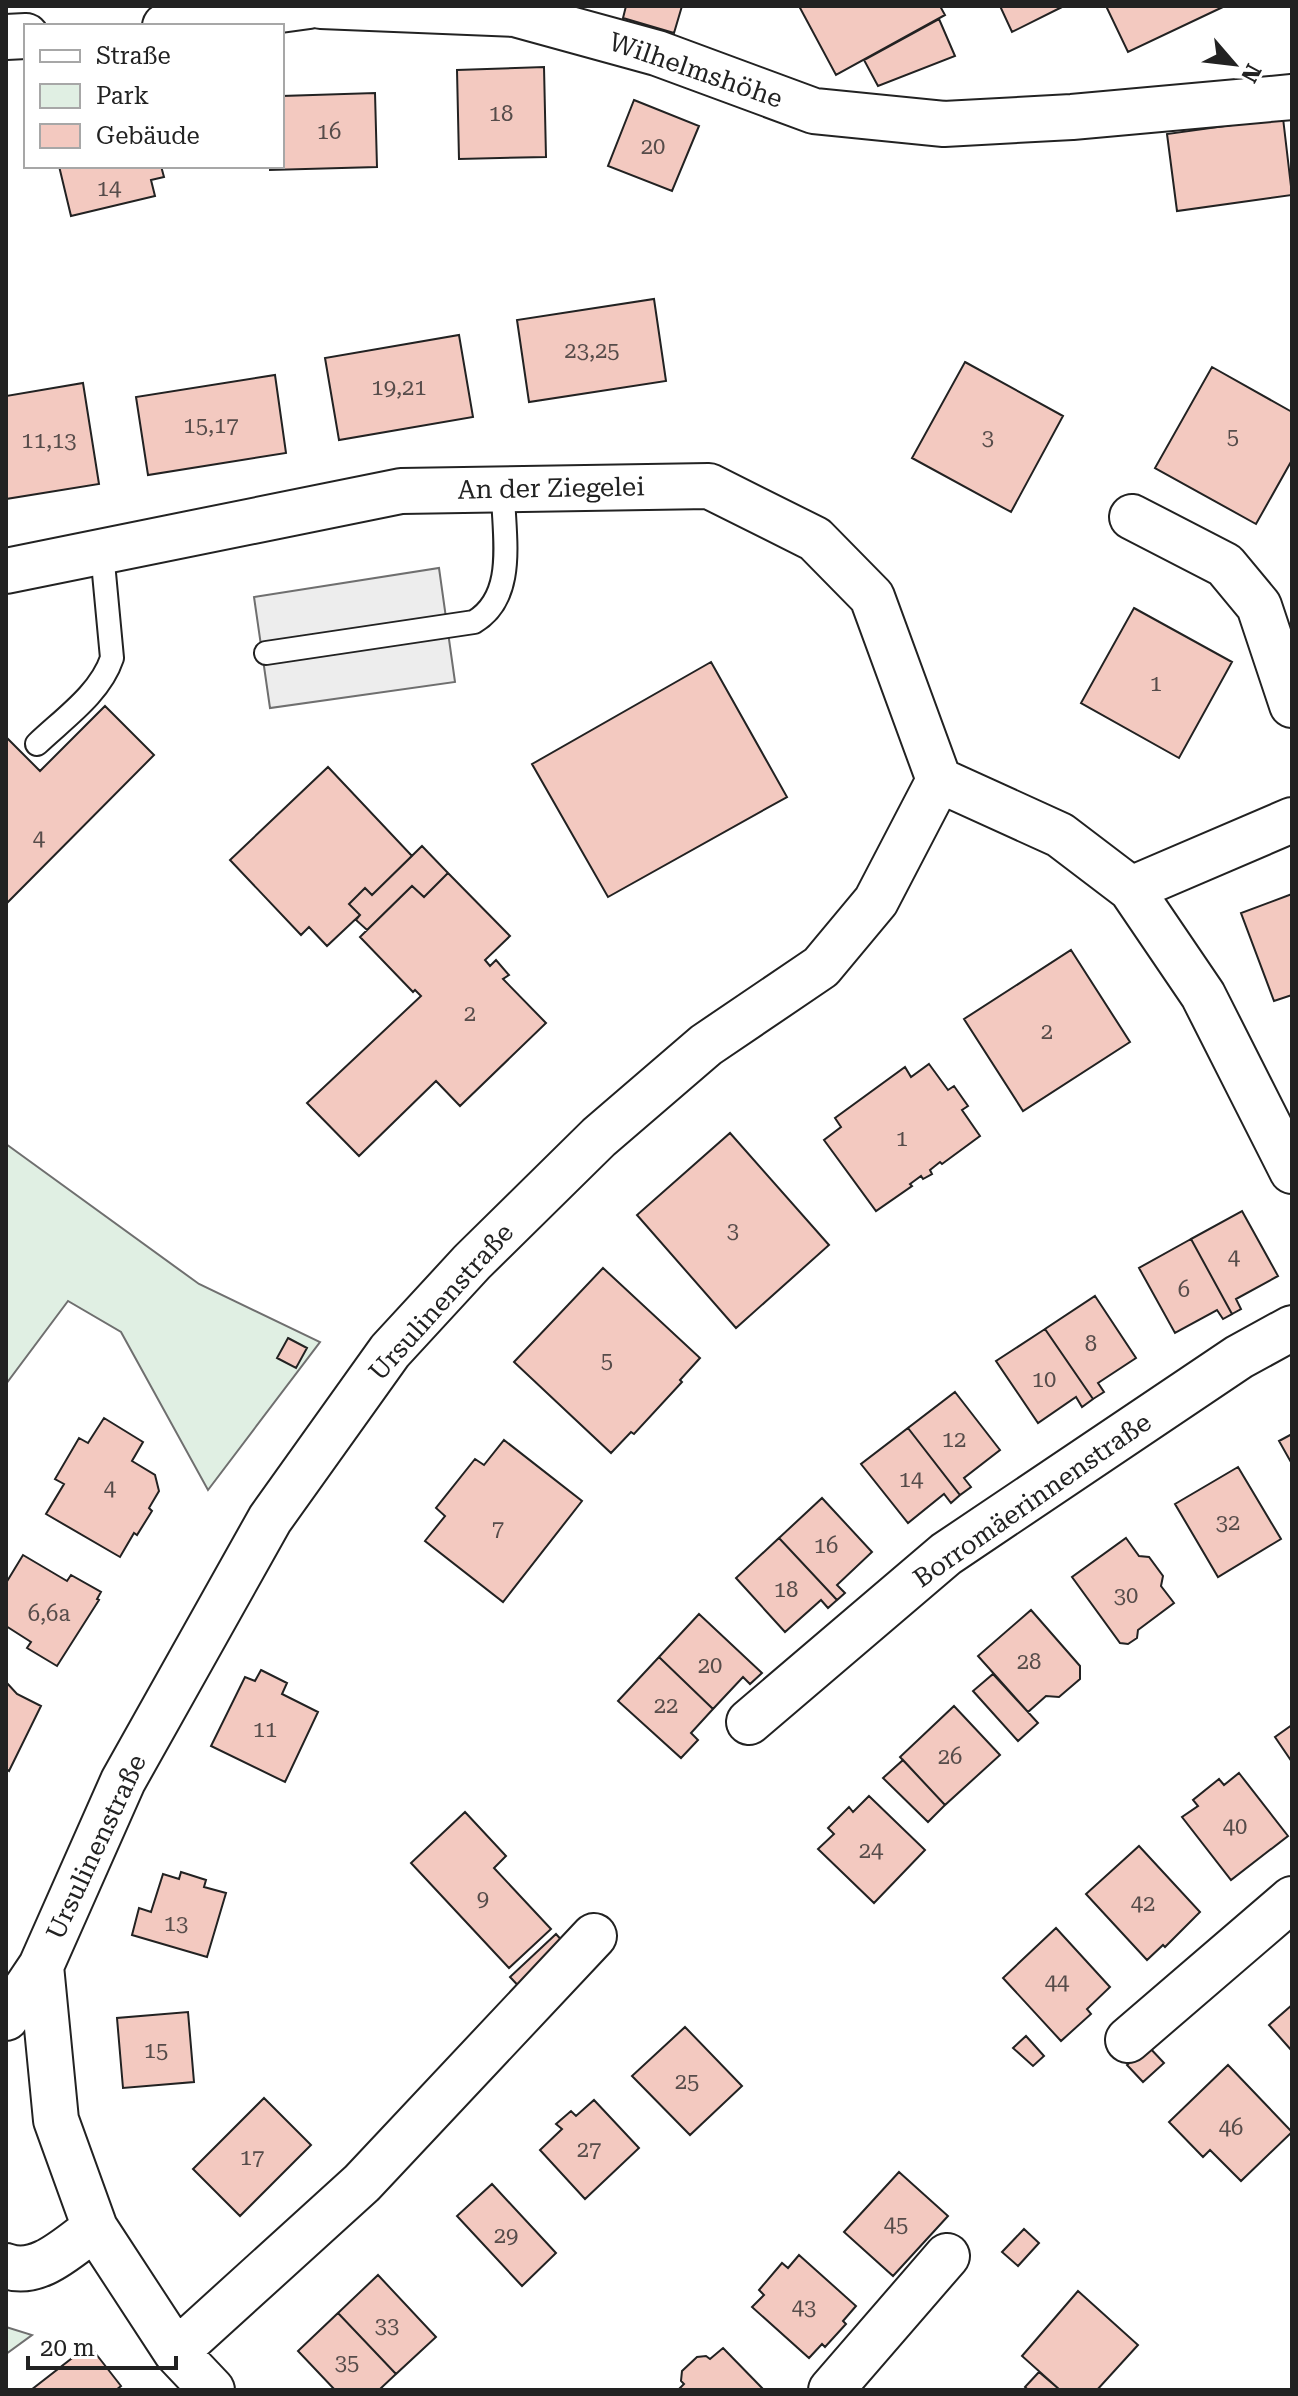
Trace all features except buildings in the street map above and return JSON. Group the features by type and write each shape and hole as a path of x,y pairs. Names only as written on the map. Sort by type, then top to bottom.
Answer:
{"street":[{"path":"179,24 309,6"},
{"name":"Wilhelmshöhe","path":"321,6 515,14 657,53 814,111 944,124 1072,117 1292,97"},
{"name":"An der Ziegelei","path":"6,571 401,491 709,486 815,539 872,597 939,780"},
{"path":"1132,517 1225,565 1259,606 1292,705"},
{"path":"939,780 1060,835 1131,889 1203,995 1292,1171"},
{"name":"Ursulinenstraße","path":"6,2018 41,1966 123,1781 270,1519 390,1351 472,1262 599,1137 706,1045 821,967 876,901 939,780"},
{"path":"1131,889 1292,820"},
{"name":"Borromäerinnenstraße","path":"749,1722 946,1554 1239,1357 1292,1328"},
{"path":"1128,2040 1292,1899"},
{"path":"176,2352 362,2183 594,1936"},
{"name":"Ursulinenstraße","path":"41,1966 56,2120 95,2228 176,2352 212,2390"},
{"path":"6,2266 18,2270 42,2265 95,2228"},
{"path":"831,2390 947,2256"}],"lane":[{"path":"266,653 474,622 487,614 497,601 504,581 503,489"},
{"path":"37,744 96,688 108,672 112,658 102,552"}],"green space":[{"path":"6,1144 199,1284 320,1342 208,1490 121,1332 68,1301 6,1384"},
{"path":"6,2327 32,2335 6,2354"}],"shaded area":[{"path":"439,568 455,682 270,708 254,597"}]}
